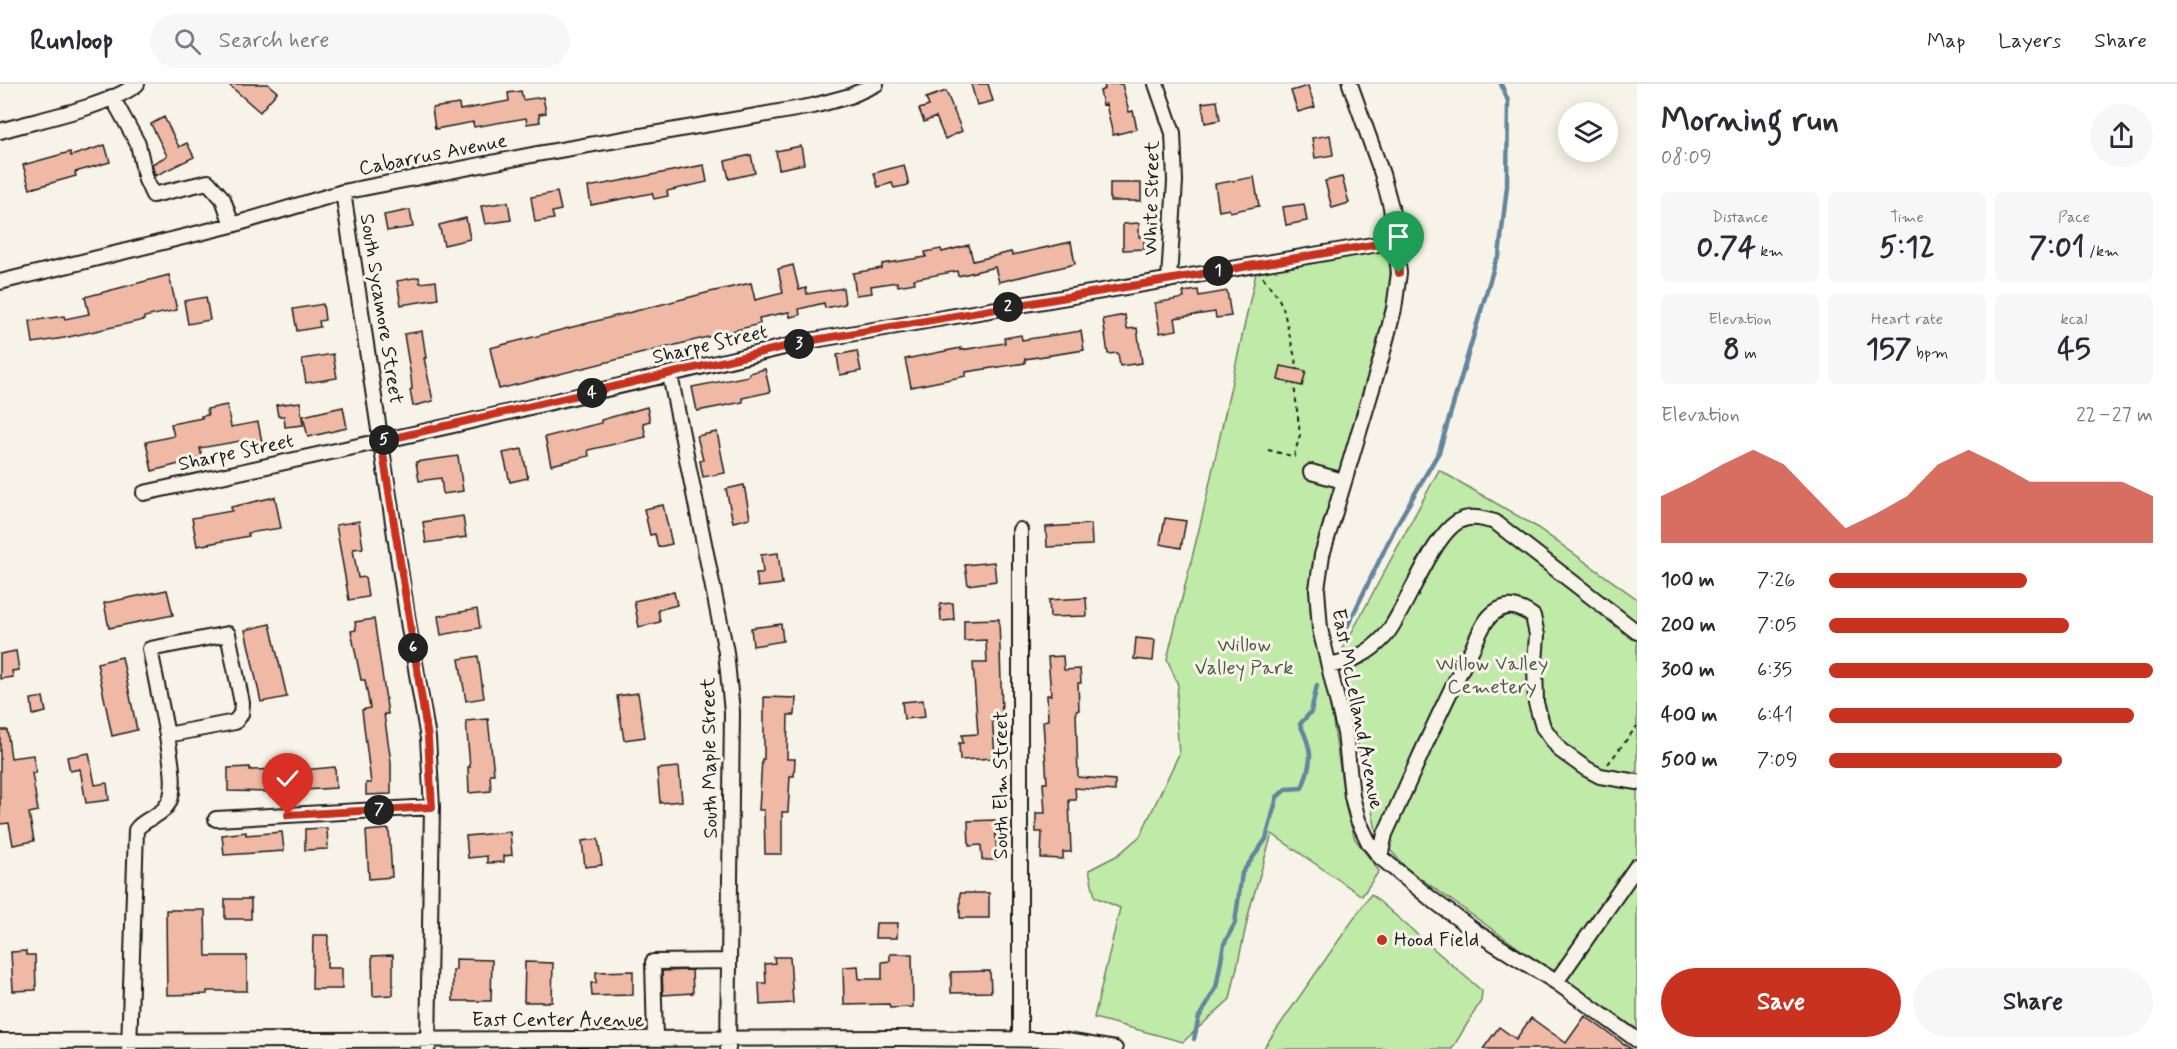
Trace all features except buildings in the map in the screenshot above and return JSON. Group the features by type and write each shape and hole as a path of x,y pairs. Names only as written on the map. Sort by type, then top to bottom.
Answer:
{"street":[{"path":"0,131 94,105 130,90 137,84"},
{"name":"Cabarrus Avenue","path":"0,282 231,225 343,192 537,154 813,106 849,96 876,84"},
{"name":"White Street","path":"1156,84 1173,133 1175,181 1169,280"},
{"name":"East McLelland Avenue","path":"1350,84 1382,174 1391,207 1399,273 1394,309 1322,555 1317,589 1320,629 1345,733 1352,796 1358,820 1369,843 1380,857 1430,898 1471,928 1556,982 1637,1040"},
{"path":"112,97 138,144 146,180 153,195 208,182 222,199 231,225"},
{"name":"South Sycamore Street","path":"343,192 428,738 432,807 428,1045"},
{"name":"Sharpe Street","path":"144,493 847,334 1396,241"},
{"name":"South Maple Street","path":"670,375 726,652 732,712 728,1044"},
{"path":"1311,471 1343,481"},
{"path":"1329,666 1351,661 1370,651 1386,635 1442,536 1461,519 1476,517 1495,522 1637,632"},
{"name":"South Elm Street","path":"1020,531 1020,1039"},
{"path":"1380,857 1385,834 1462,666 1488,619 1497,611 1508,607 1519,607 1533,616 1537,635 1534,663 1536,703 1543,727 1560,750 1585,768 1600,776 1637,782"},
{"path":"129,1045 136,830 141,823 155,816 167,806 173,790 167,735 150,649 228,634 242,703 241,714 235,722 167,735"},
{"path":"216,819 432,807"},
{"path":"1556,982 1637,866"},
{"path":"655,1039 653,962 729,961"},
{"name":"East Center Avenue","path":"0,1041 129,1045 428,1045 655,1039 728,1044 1020,1039 1061,1040 1115,1049"}],"path":[{"path":"1262,274 1283,308 1298,370"},
{"path":"1268,450 1295,456 1300,435 1294,384"},
{"path":"1600,776 1637,726"}],"green space":[{"name":"Willow Valley Park","path":"1383,250 1389,254 1391,263 1388,298 1367,382 1318,539 1310,587 1310,612 1332,715 1346,809 1355,839 1379,871 1362,896 1272,834 1250,908 1230,999 1183,1042 1094,1018 1120,908 1095,897 1089,870 1118,855 1140,836 1179,754 1176,714 1178,685 1167,659 1203,513 1256,273"},
{"name":"Willow Valley Cemetery","path":"1439,470 1535,526 1637,599 1637,1029 1406,868 1377,835 1339,656"},
{"name":"Hood Field","path":"1371,894 1482,991 1481,1001 1452,1049 1263,1049"}],"waterway":[{"path":"1347,627 1396,526 1439,452 1499,256 1507,186 1508,101 1501,84"},
{"path":"1194,1039 1199,1017 1216,988 1224,944 1235,923 1242,873 1266,839 1277,797 1286,789 1302,788 1306,778 1310,756 1300,724 1311,712 1317,685"}],"place":[{"name":"Hood Field","path":"1382,940"}],"route":[{"path":"288,815 432,807 424,708 409,627 381,441 814,340 1396,241 1399,273"}]}
